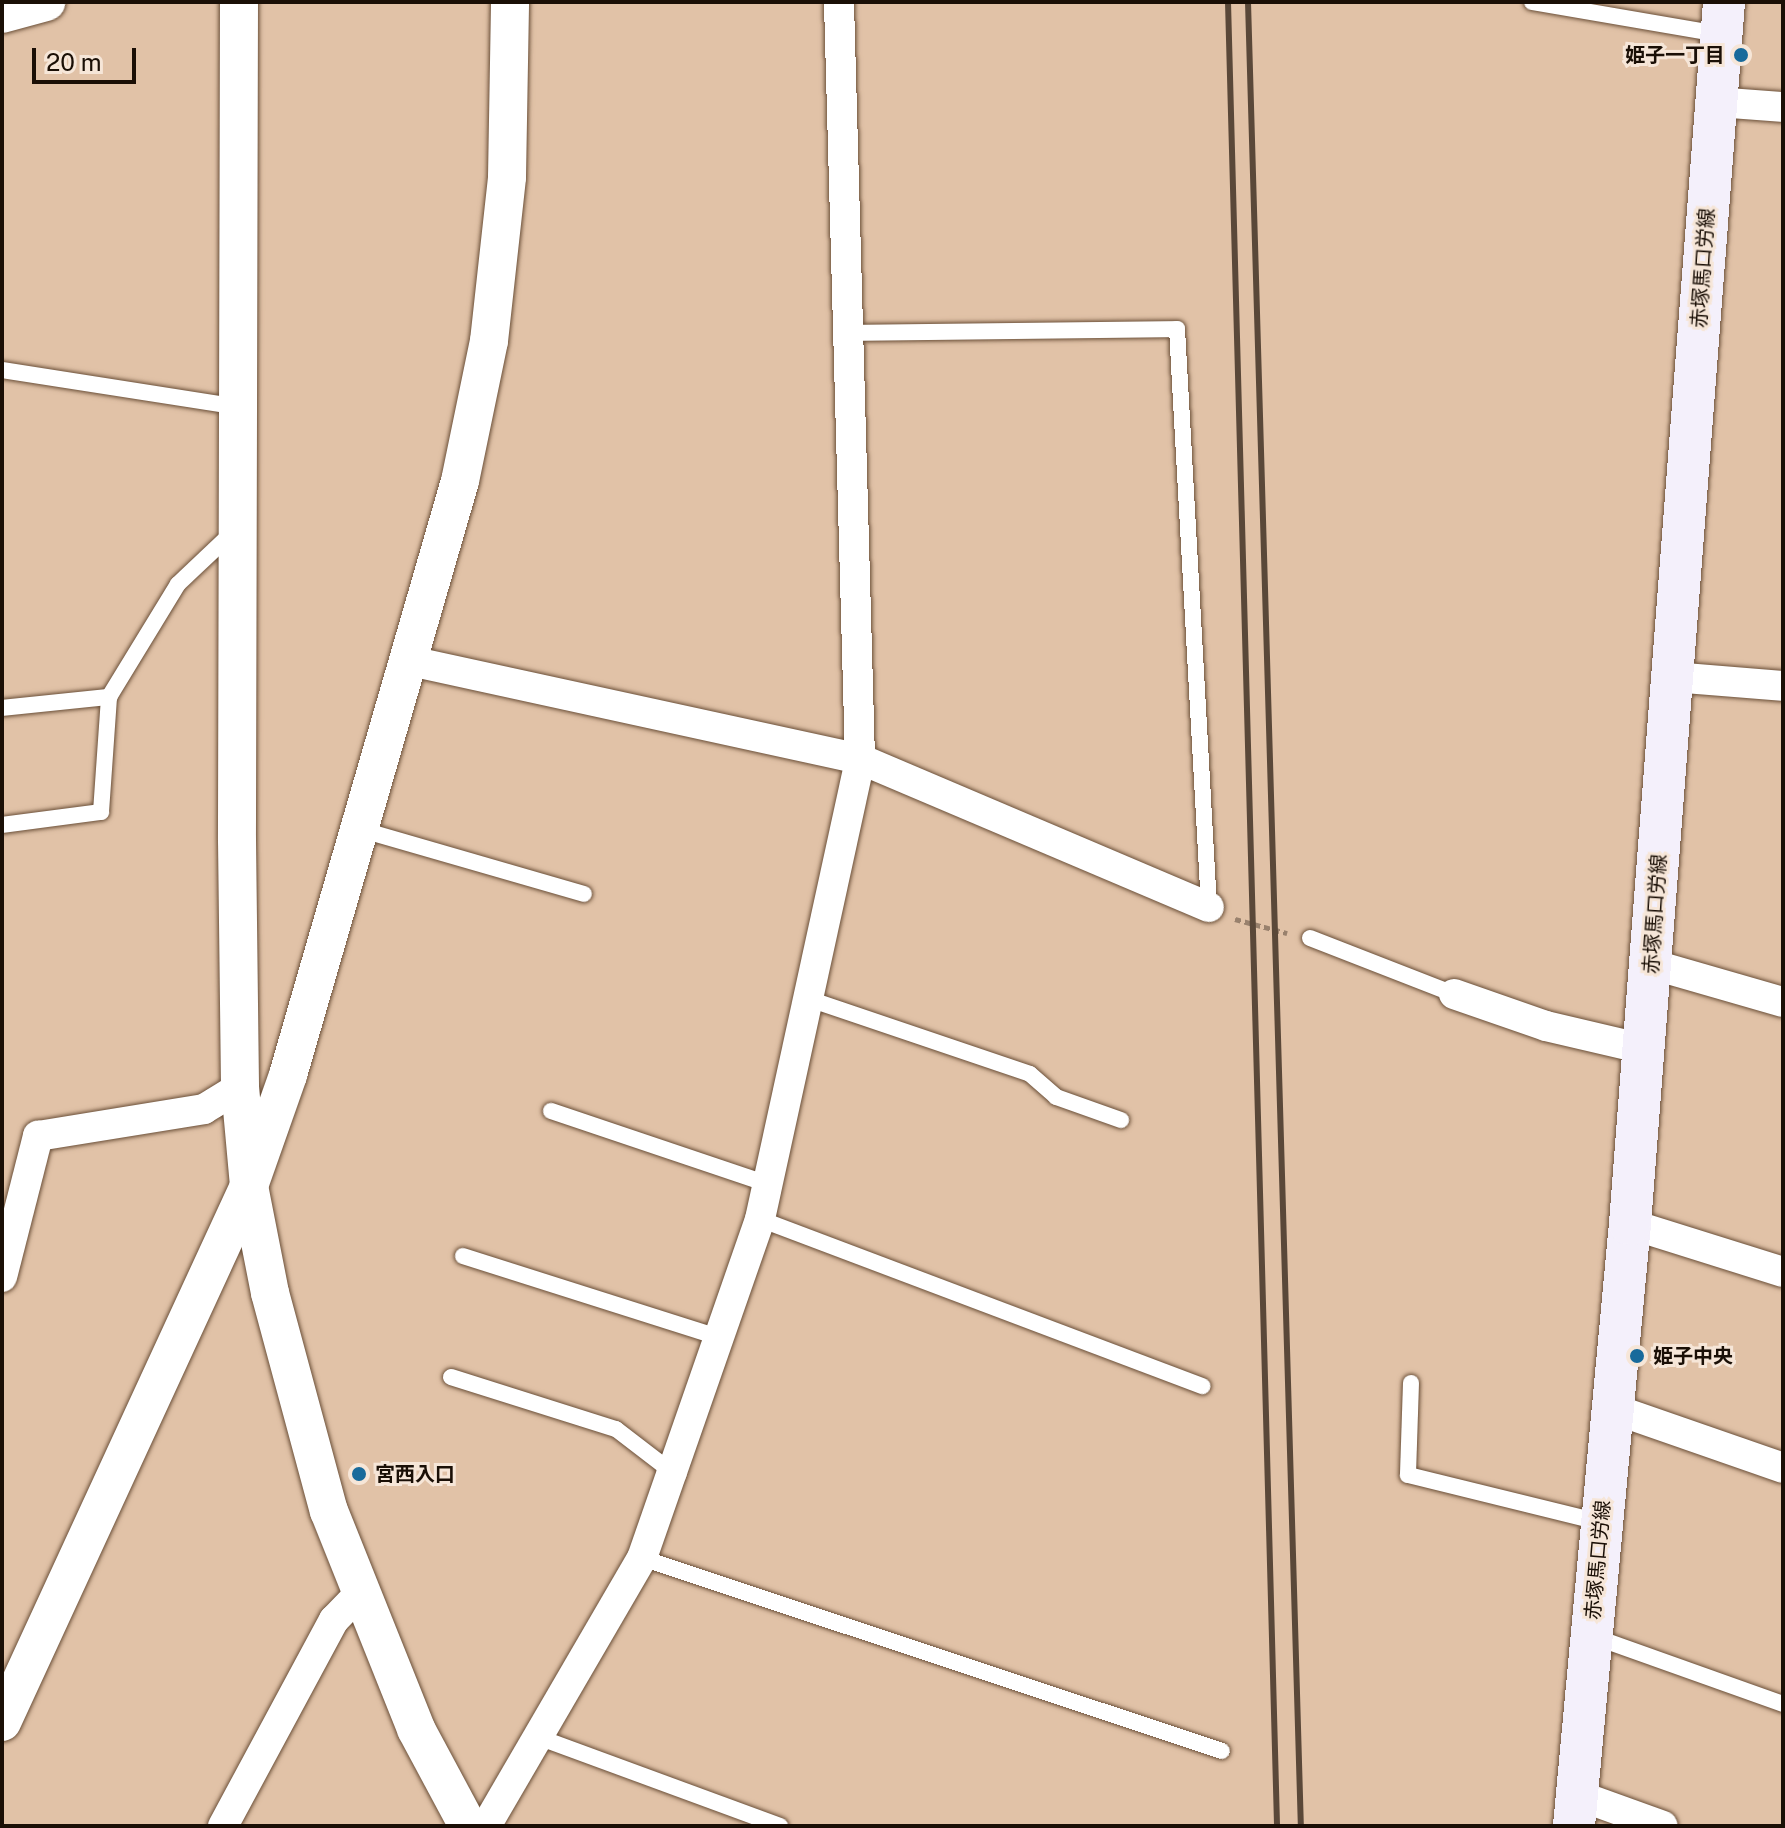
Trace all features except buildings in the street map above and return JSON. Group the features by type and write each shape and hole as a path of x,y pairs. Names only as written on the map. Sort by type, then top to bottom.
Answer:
{"main road":[{"name":"赤塚馬口労線","path":"1576,1810 1630,1224 1723,18"}],"street":[{"path":"2,14 46,2"},
{"path":"239,2 240,1087 249,1186 303,1428 359,1594 416,1729 468,1826"},
{"path":"2,1722 249,1186 288,1075 460,481 489,341 507,177 510,2"},
{"path":"486,1826 642,1558 760,1219 860,759 851,333 839,2"},
{"path":"1716,102 1783,107"},
{"path":"406,660 860,759 1209,907"},
{"path":"1672,677 1783,686"},
{"path":"1651,964 1783,1002"},
{"path":"1454,994 1546,1026 1644,1049"},
{"path":"2,1277 38,1136 204,1109 240,1087"},
{"path":"1630,1224 1783,1272"},
{"path":"1611,1408 1783,1468"},
{"path":"223,1826 334,1620 359,1594"},
{"path":"1576,1810 1663,1826"}],"lane":[{"path":"1532,2 1723,18"},
{"path":"851,333 1177,329 1209,907"},
{"path":"2,370 238,407"},
{"path":"2,825 101,812 109,697 178,584 238,527"},
{"path":"2,708 109,697"},
{"path":"358,829 584,894"},
{"path":"1310,938 1454,994"},
{"path":"809,999 1030,1074 1056,1097 1121,1120"},
{"path":"551,1111 768,1184"},
{"path":"760,1219 1203,1386"},
{"path":"463,1256 719,1337"},
{"path":"451,1377 616,1429 672,1472"},
{"path":"1411,1383 1408,1475 1601,1523"},
{"path":"642,1558 1222,1751"},
{"path":"1592,1635 1783,1704"},
{"path":"538,1737 780,1826"}],"path":[{"path":"1209,907 1253,926 1310,938"}],"railway":[{"path":"1228,2 1277,1826"},
{"path":"1248,2 1301,1826"}],"place":[{"name":"姫子一丁目","path":"1741,55"},
{"name":"姫子中央","path":"1637,1356"},
{"name":"宮西入口","path":"359,1474"}]}
